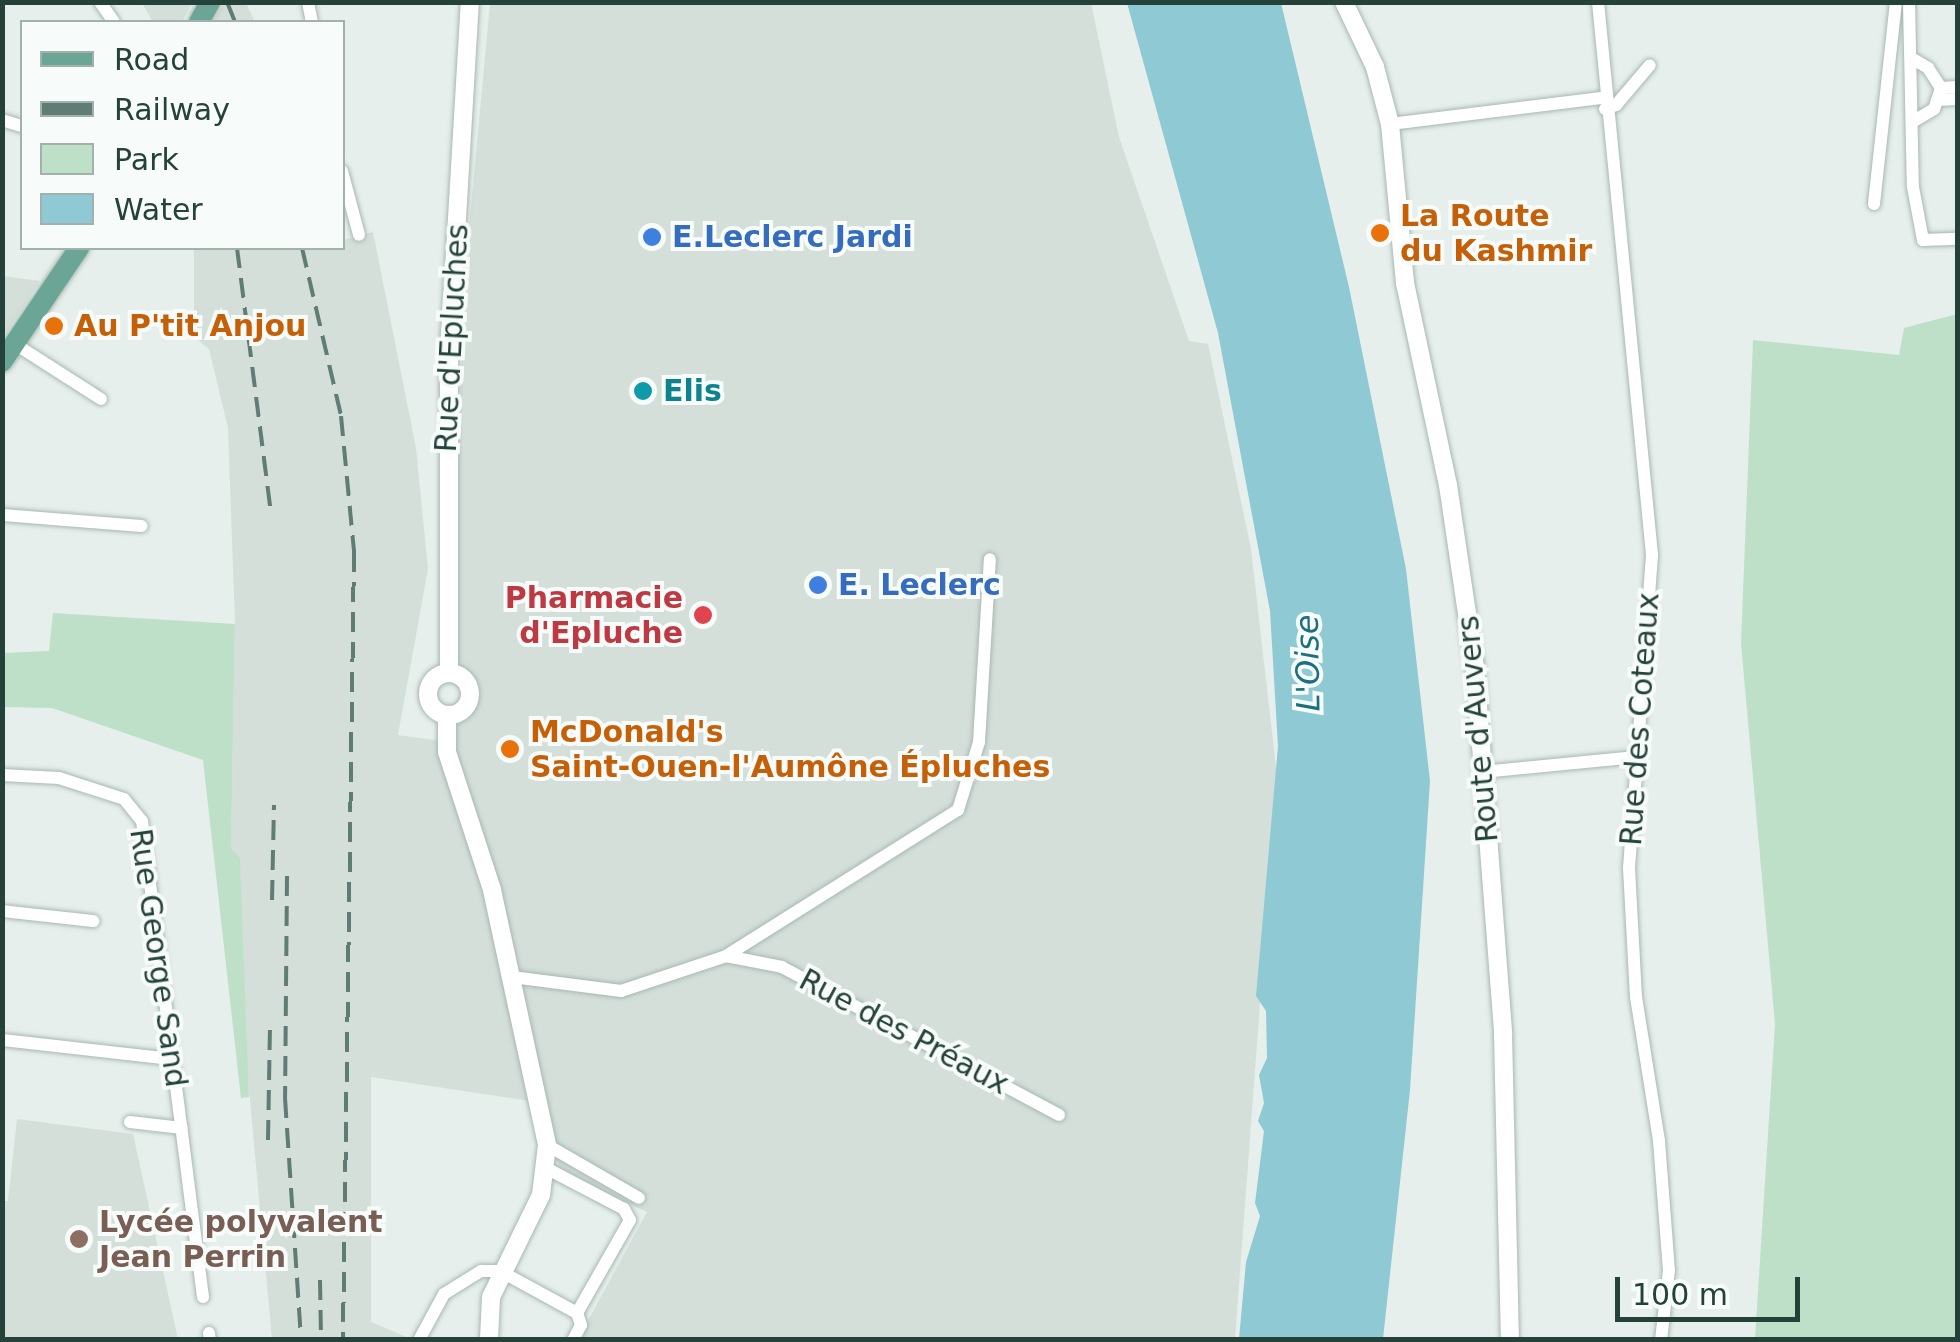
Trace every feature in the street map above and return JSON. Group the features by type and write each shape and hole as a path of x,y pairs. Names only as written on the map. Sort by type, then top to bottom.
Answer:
{"main road":[{"path":"2,362 79,250"}],"street":[{"name":"Route d'Auvers","path":"1344,2 1369,52 1390,124 1405,282 1466,598 1503,1034 1510,1340"},
{"name":"Rue des Coteaux","path":"1598,2 1604,104 1652,555 1634,756 1629,868 1636,996 1659,1141 1669,1270 1661,1340"},
{"path":"1874,204 1896,2"},
{"path":"1909,2 1912,187 1923,240 1958,239"},
{"name":"Rue d'Epluches","path":"449,673 448,353 468,3"},
{"path":"1911,58 1928,68 1939,94"},
{"path":"1390,124 1604,104 1650,66"},
{"path":"1912,122 1939,94 1958,87"},
{"path":"1939,94 1958,99"},
{"path":"345,182 359,236"},
{"path":"15,344 101,400"},
{"path":"2,515 142,526"},
{"path":"512,978 621,991 726,956 958,810 978,742 990,559"},
{"path":"449,673 462,678 470,696 465,708 447,715 430,704 429,690 449,673"},
{"path":"447,715 447,752 512,978 547,1146 541,1194 500,1271 489,1340"},
{"path":"1483,772 1634,756"},
{"name":"Rue George Sand","path":"2,775 59,778 136,808 203,1297"},
{"path":"2,910 93,921"},
{"name":"Rue des Préaux","path":"726,956 798,974 1059,1115"},
{"path":"2,1040 172,1059"},
{"name":"Rue George Sand","path":"130,1122 182,1128"},
{"path":"547,1146 640,1198"},
{"path":"546,1168 624,1209 630,1220 577,1313"},
{"path":"419,1340 456,1281 500,1271 577,1313 581,1325 573,1340"}],"shaded area":[{"path":"225,2 246,3 254,20 214,20"},
{"path":"142,3 192,3 183,20 152,20"},
{"path":"490,3 1091,3 1119,137 1189,341 1208,344 1251,549 1277,776 1235,1339 578,1339 647,1212 560,1171 543,1103 371,1077 371,1322 411,1339 272,1339 242,1014 240,859 231,850 235,624 228,428 209,349 194,337 194,250 345,250 345,239 373,232 416,448 428,569 398,735 448,742 474,695 452,665 464,282"},
{"path":"2,276 40,281 3,337"},
{"name":"Lycée polyvalent Jean Perrin","path":"17,1119 133,1134 178,1339 3,1339 3,1201 8,1201"}],"green space":[{"path":"1957,314 1957,1339 1755,1339 1775,1024 1741,643 1753,340 1899,355 1904,328"},
{"path":"53,613 235,624 231,849 240,858 249,1097 241,1098 203,760 52,708 3,707 3,653 49,651"}],"water":[{"name":"L'Oise","path":"1127,3 1281,3 1349,287 1406,569 1430,781 1410,1090 1383,1339 1239,1339 1246,1262 1260,1216 1255,1203 1264,1131 1258,1121 1264,1103 1259,1075 1267,1058 1266,1011 1256,996 1278,746 1270,611 1218,333"}],"railway":[{"path":"227,2 234,20"},
{"path":"237,250 271,515"},
{"path":"302,250 341,416 354,552 343,1340"},
{"path":"272,900 274,805"},
{"path":"287,876 285,1098 301,1340"},
{"path":"268,1140 270,1030"},
{"path":"320,1280 321,1340"}],"place":[{"name":"La Route du Kashmir","path":"1380,233"},
{"name":"E.Leclerc Jardi","path":"652,237"},
{"name":"Au P'tit Anjou","path":"54,326"},
{"name":"Elis","path":"643,391"},
{"name":"E. Leclerc","path":"818,585"},
{"name":"Pharmacie d'Epluche","path":"703,615"},
{"name":"McDonald's Saint-Ouen-l'Aumône Épluches","path":"510,749"},
{"name":"Lycée polyvalent Jean Perrin","path":"79,1239"}]}
